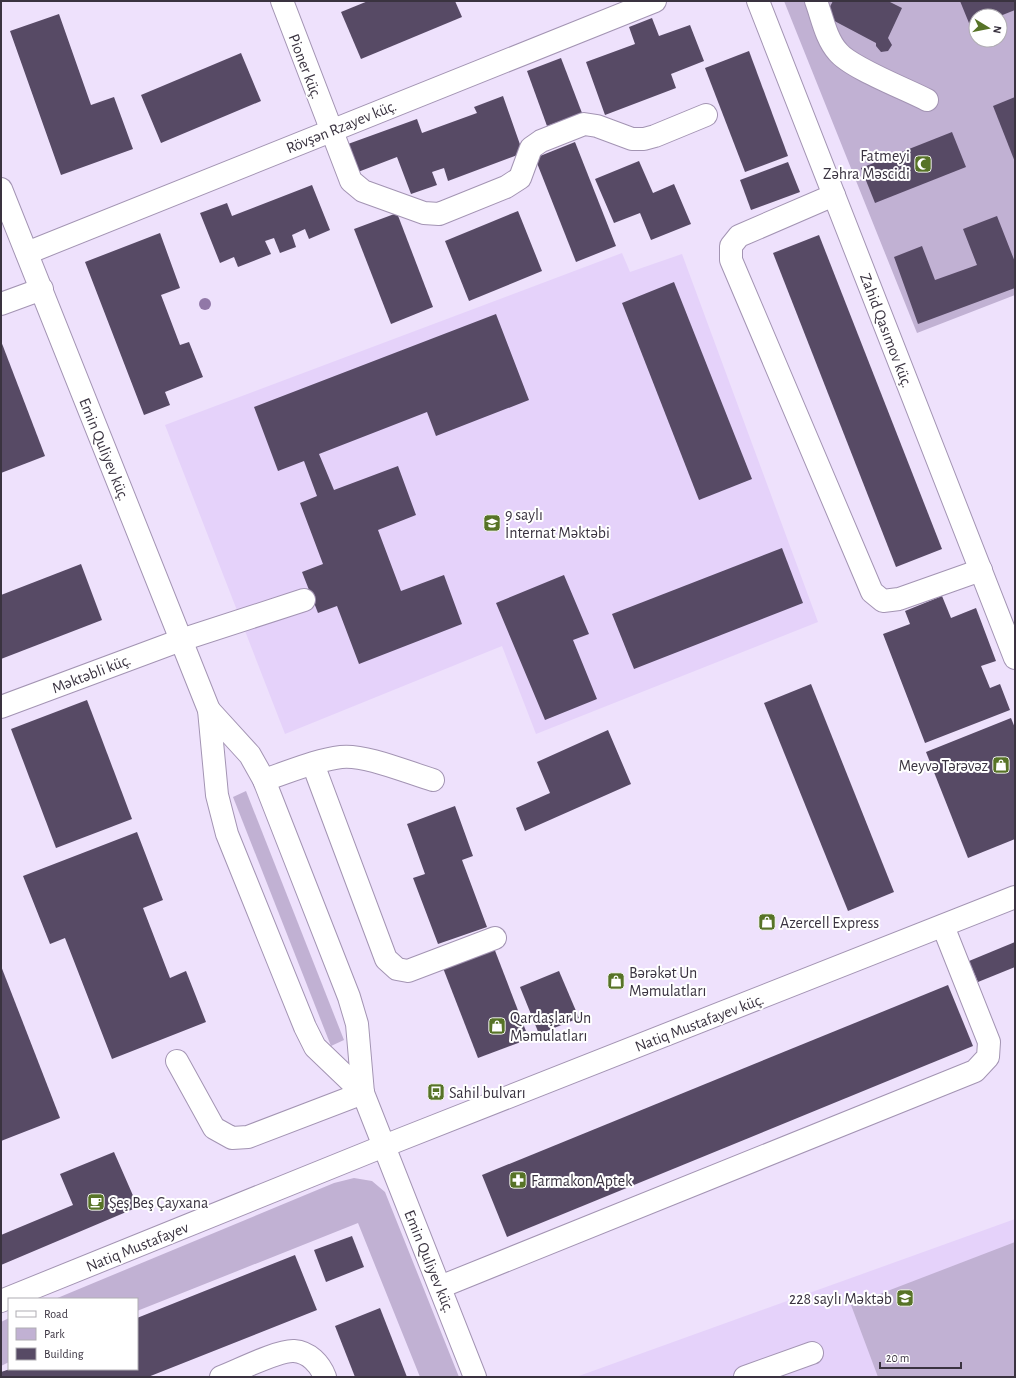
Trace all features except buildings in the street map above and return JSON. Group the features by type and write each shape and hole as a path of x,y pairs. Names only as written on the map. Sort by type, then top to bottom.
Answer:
{"street":[{"name":"Pioner küç.","path":"282,1 330,130 351,181 363,191 424,213 439,214 506,187 520,178 531,148 541,141 584,124 597,126 632,139 644,139 706,115"},
{"name":"Rövşən Rzayev küç.","path":"27,253 330,130 655,1"},
{"name":"Zahid Qasımov küç.","path":"758,1 1015,658"},
{"path":"816,1 831,40 838,52 851,63 927,100"},
{"name":"Emin Quliyev küç.","path":"1,188 6,217 27,253 42,289 209,710"},
{"path":"834,196 739,236 731,246 731,260 872,592 883,601 899,599 980,570"},
{"path":"1,304 42,289"},
{"name":"Məktəbli küç.","path":"1,707 181,640 304,600"},
{"path":"209,710 250,755 264,780 349,997 357,1024 363,1093"},
{"path":"209,710 217,796 227,834 299,1013 315,1047 363,1093"},
{"path":"264,780 313,764 342,757 363,759 434,780"},
{"path":"313,764 386,959 397,969 408,971 495,938"},
{"name":"Natiq Mustafayev küç.","path":"384,1146 1015,897"},
{"path":"440,1287 975,1071 988,1057 989,1042 942,926"},
{"path":"177,1061 214,1128 232,1138 248,1138 363,1093"},
{"name":"Emin Quliyev küç.","path":"363,1093 475,1377"},
{"name":"Natiq Mustafayev","path":"8,1298 384,1146"},
{"path":"221,1377 274,1355 293,1351 310,1355 325,1377"},
{"path":"745,1377 812,1353"}],"shaded area":[{"name":"9 saylı İnternat Məktəbi","path":"622,253 630,272 682,254 818,622 536,734 502,646 285,734 165,425"},
{"name":"228 saylı Məktəb","path":"1015,1219 1015,1377 576,1377"}],"green space":[{"path":"784,1 1015,1 1015,295 917,333"},
{"path":"246,791 344,1040 331,1046 233,797"},
{"path":"354,1178 372,1181 385,1192 459,1377 420,1377 358,1223 138,1311 138,1298 57,1298 334,1183"},
{"path":"1015,1242 1015,1377 878,1377 851,1305"},
{"path":"8,1318 8,1362 1,1366 1,1322"}],"place":[{"name":"Fatmeyi Zəhra Məscidi","path":"923,164"},
{"name":"9 saylı İnternat Məktəbi","path":"492,523"},
{"name":"Meyvə Tərəvəz","path":"1001,765"},
{"name":"Azercell Express","path":"767,922"},
{"name":"Bərəkət Un Məmulatları","path":"616,981"},
{"name":"Qardaşlar Un Məmulatları","path":"497,1026"},
{"name":"Sahil bulvarı","path":"436,1092"},
{"name":"Farmakon Aptek","path":"518,1180"},
{"name":"Şeş Beş Çayxana","path":"96,1202"},
{"name":"228 saylı Məktəb","path":"905,1298"}]}
